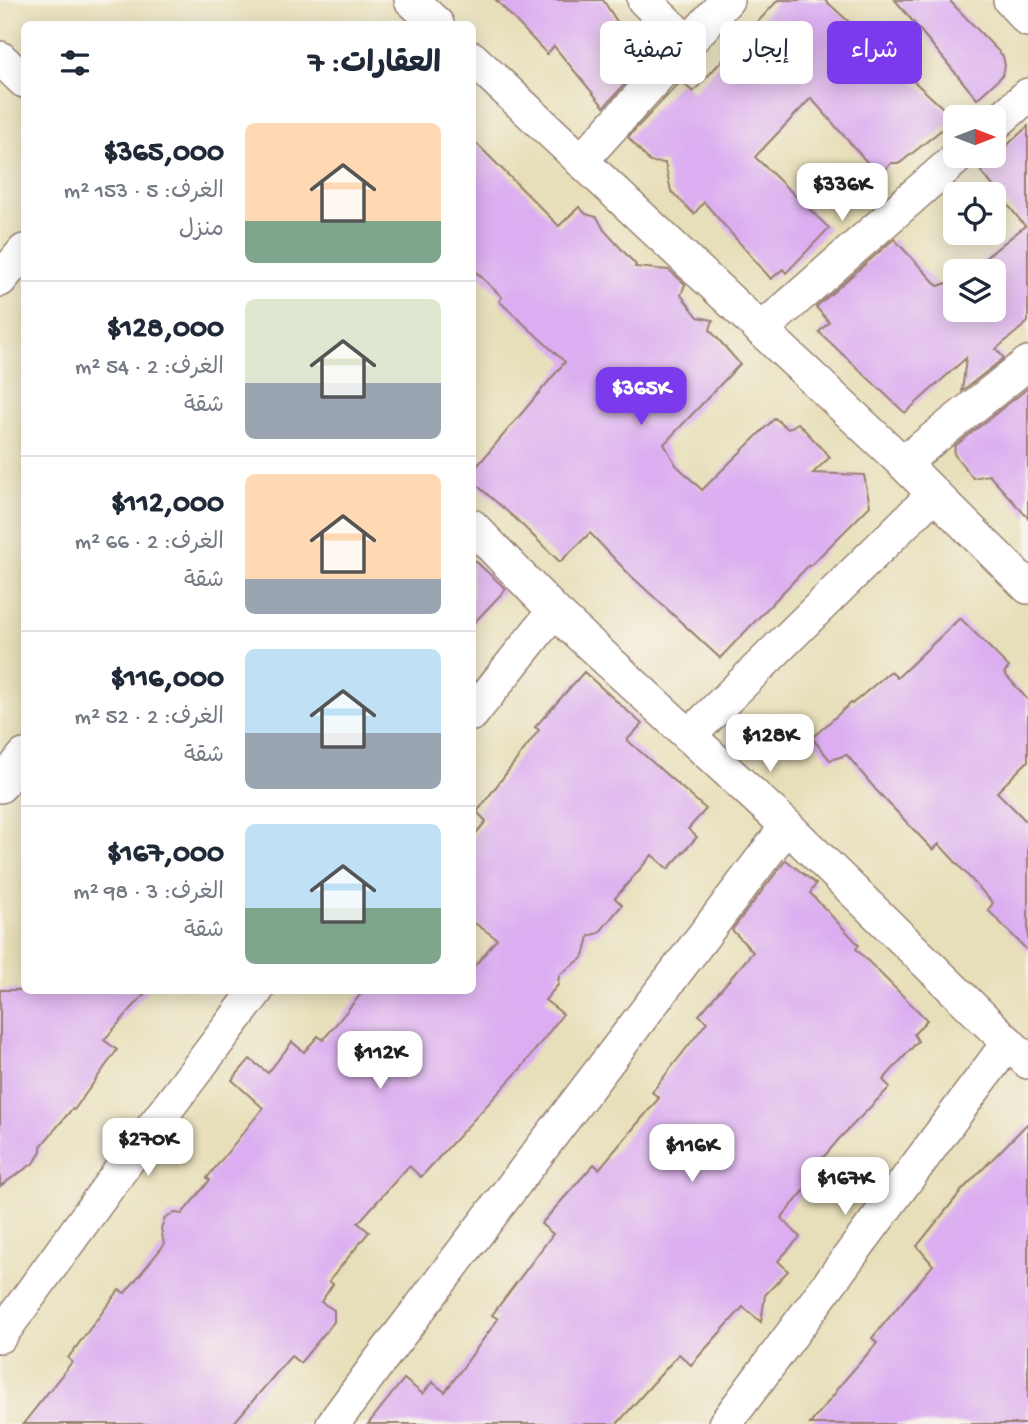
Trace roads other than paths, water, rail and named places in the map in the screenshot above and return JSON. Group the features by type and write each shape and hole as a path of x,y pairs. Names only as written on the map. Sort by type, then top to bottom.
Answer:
{"street":[{"path":"411,0 434,21"},
{"path":"644,0 665,21"},
{"path":"706,23 727,0"},
{"path":"1010,0 1028,20"},
{"path":"0,58 21,78"},
{"path":"476,62 903,463 1028,587"},
{"path":"581,161 651,84"},
{"path":"1006,114 1028,95"},
{"path":"761,330 945,168"},
{"path":"0,280 21,255"},
{"path":"903,463 1028,363"},
{"path":"689,736 934,494"},
{"path":"476,530 554,611 787,826 1018,1052 725,1424"},
{"path":"476,709 554,611"},
{"path":"0,786 21,760"},
{"path":"333,1424 787,826"},
{"path":"0,1336 125,1164 254,994"}]}
